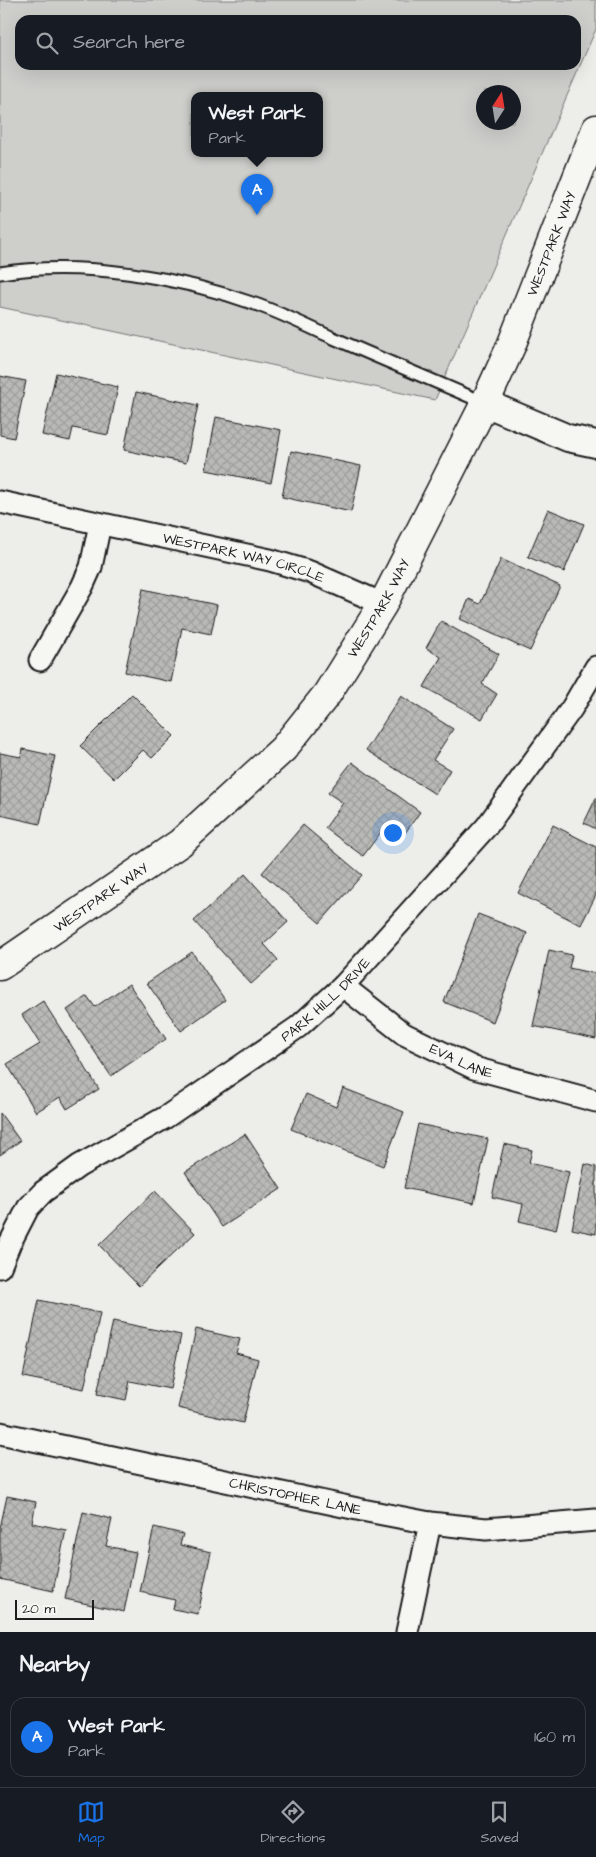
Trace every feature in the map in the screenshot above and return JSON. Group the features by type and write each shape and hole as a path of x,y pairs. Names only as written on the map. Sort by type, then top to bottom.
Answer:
{"main road":[{"name":"WESTPARK WAY","path":"0,966 180,843 283,749 328,694 383,604 485,403 511,346 596,129"}],"street":[{"path":"485,403 568,438 596,444"},
{"name":"WESTPARK WAY CIRCLE","path":"0,502 270,560 310,572 383,604"},
{"path":"40,660 82,587 91,566 100,524"},
{"name":"PARK HILL DRIVE","path":"0,1267 28,1208 43,1192 79,1166 166,1117 298,1028 343,986 487,826 572,708 596,667"},
{"name":"EVA LANE","path":"343,986 404,1034 474,1068 596,1101"},
{"name":"CHRISTOPHER LANE","path":"0,1433 430,1523 486,1528 596,1520"},
{"path":"407,1632 430,1523"}],"lane":[{"path":"0,272 62,268 120,273 187,285 258,305 485,403"}],"shaded area":[{"path":"0,0 596,0 596,29 581,64 581,15 15,15 15,70 578,70 435,400 0,307"}],"building":[{"path":"56,373 118,387 108,435 73,428 70,441 42,435"},
{"path":"0,376 26,381 14,438 0,435"},
{"path":"136,392 198,405 186,463 124,450"},
{"path":"216,417 281,430 271,483 206,470"},
{"path":"291,451 361,466 351,512 282,497"},
{"path":"548,509 584,524 564,572 528,557"},
{"path":"501,559 560,586 530,651 460,619 469,599 480,604"},
{"path":"143,589 217,605 211,634 182,628 171,682 125,672"},
{"path":"441,621 499,654 482,684 497,694 482,719 424,687 441,657 426,648"},
{"path":"132,694 174,736 152,758 143,750 114,779 80,746"},
{"path":"401,696 453,729 433,760 450,770 435,794 366,750"},
{"path":"23,749 55,756 40,824 0,815 0,753 21,757"},
{"path":"352,762 420,812 400,840 384,828 363,856 325,828 343,803 328,793"},
{"path":"596,798 596,829 584,823"},
{"path":"303,825 362,875 320,923 262,873"},
{"path":"553,825 596,847 596,895 581,925 518,893"},
{"path":"245,874 288,922 264,944 278,960 251,984 194,921"},
{"path":"478,914 527,933 493,1022 444,1002"},
{"path":"549,950 572,955 569,968 596,974 596,1039 533,1026"},
{"path":"192,952 225,1000 181,1031 147,983"},
{"path":"129,984 166,1039 111,1076 67,1010 87,996 95,1007"},
{"path":"43,1001 99,1089 67,1109 60,1097 36,1112 7,1064 40,1044 22,1015"},
{"path":"343,1088 404,1112 383,1166 291,1129 306,1094 336,1107"},
{"path":"0,1113 20,1141 0,1155"},
{"path":"418,1124 488,1139 474,1203 404,1188"},
{"path":"245,1134 281,1189 222,1227 185,1172"},
{"path":"504,1144 532,1150 529,1163 569,1172 556,1230 519,1221 523,1204 492,1197"},
{"path":"585,1164 596,1167 596,1234 572,1229"},
{"path":"155,1191 195,1233 139,1286 99,1245"},
{"path":"39,1300 100,1313 84,1389 23,1377"},
{"path":"113,1321 181,1335 170,1389 130,1381 126,1400 97,1394"},
{"path":"196,1329 240,1339 236,1353 258,1359 243,1423 178,1408"},
{"path":"7,1496 36,1502 32,1523 66,1530 53,1591 0,1579 0,1528"},
{"path":"83,1512 112,1519 106,1546 136,1552 124,1612 65,1599"},
{"path":"154,1527 183,1534 180,1545 211,1552 198,1614 173,1609 175,1600 140,1592"}],"place":[{"name":"West Park","path":"257,215"}]}
